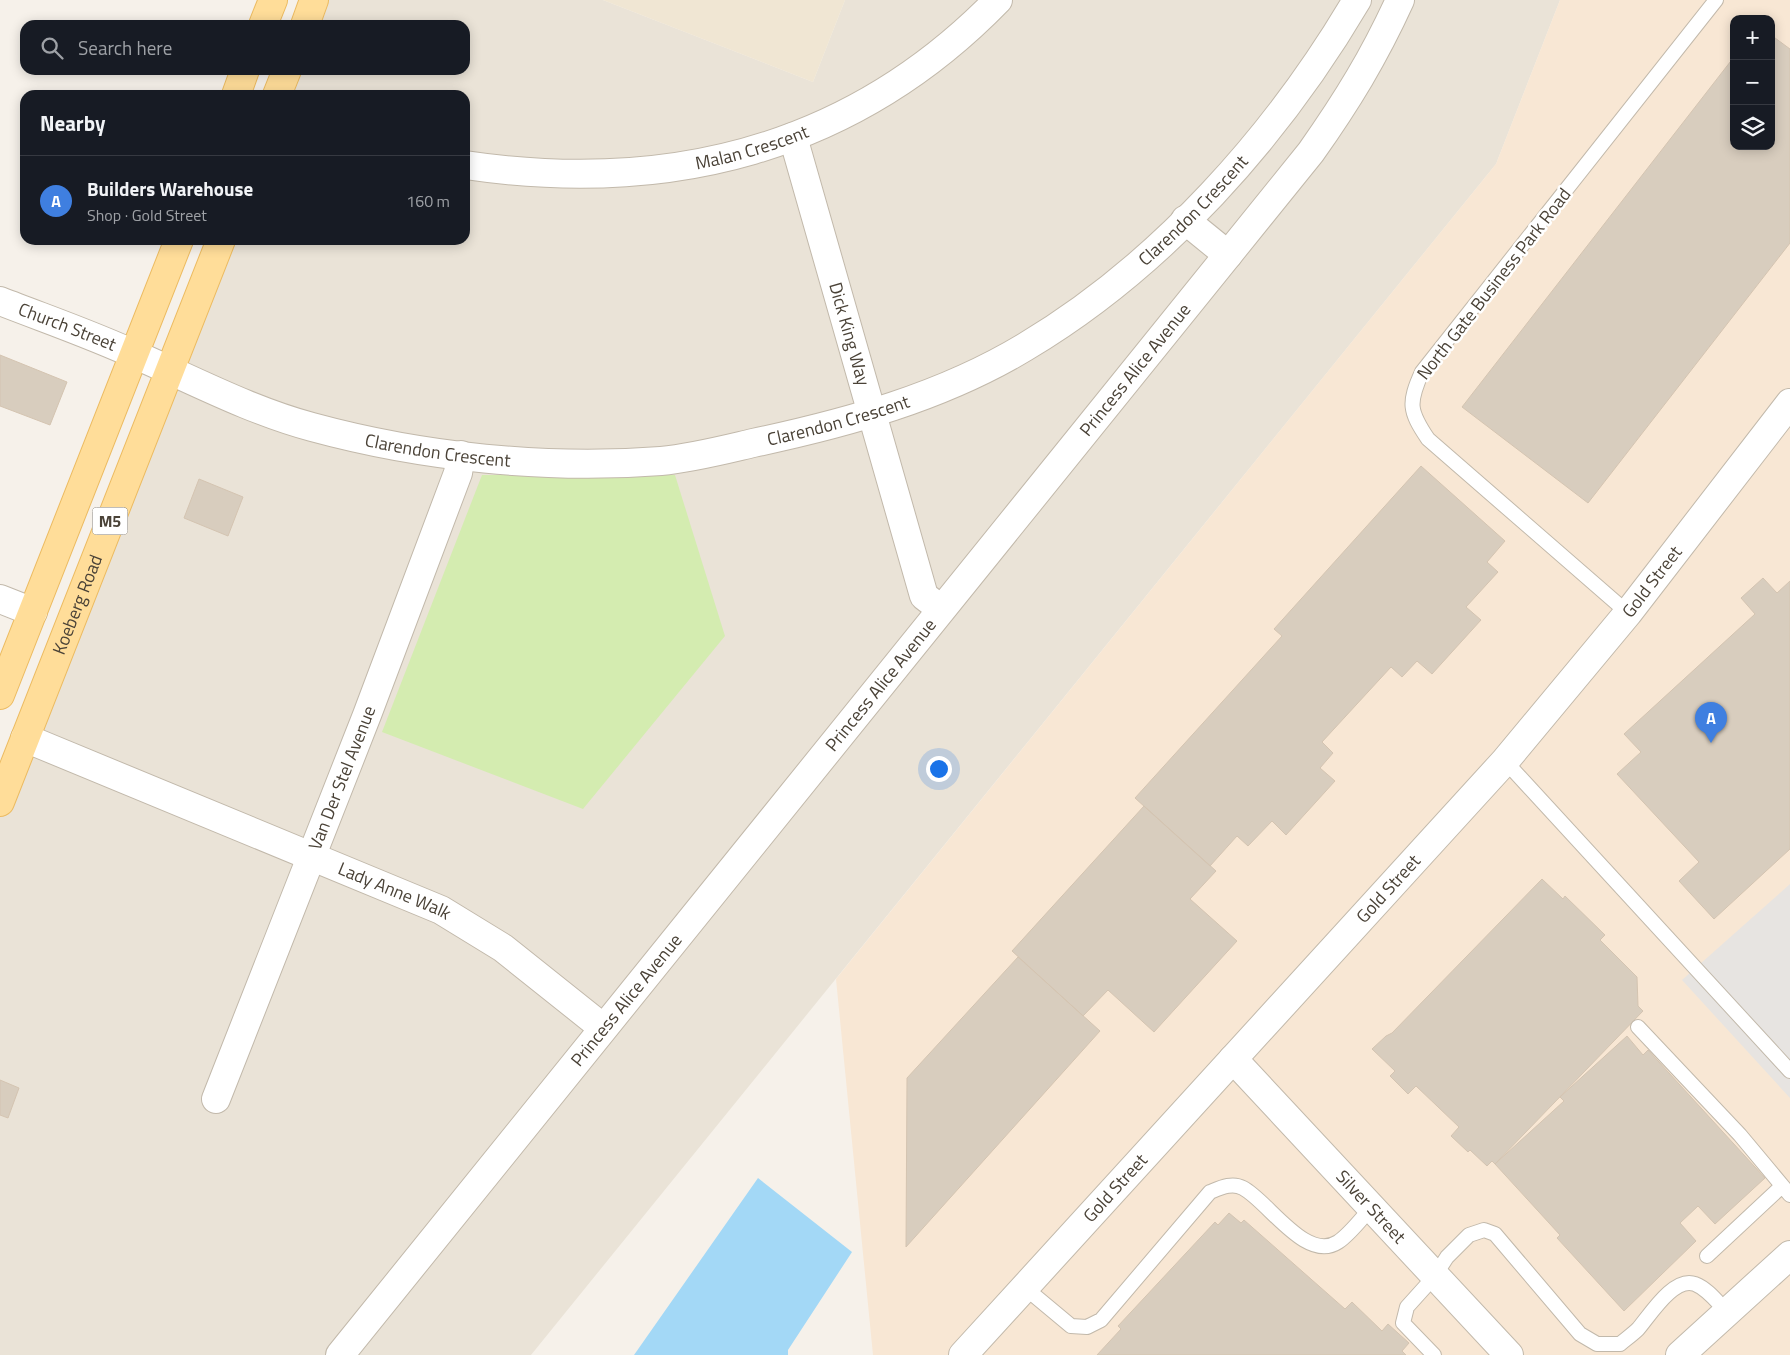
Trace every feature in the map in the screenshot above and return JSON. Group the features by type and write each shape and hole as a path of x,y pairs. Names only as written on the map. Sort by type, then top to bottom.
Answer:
{"main road":[{"path":"265,20 273,0"},
{"path":"307,20 314,0"},
{"path":"238,90 243,75"},
{"path":"279,90 285,75"},
{"name":"M5","path":"0,695 177,245"},
{"name":"Koeberg Road","path":"0,802 219,245"}],"street":[{"name":"Malan Crescent","path":"470,166 546,174 596,175 643,172 747,152 793,137 844,116 886,92 971,27 998,0"},
{"name":"Clarendon Crescent","path":"170,370 206,388 309,426 393,446 461,455 561,463 663,461 806,432 872,413 948,386 1024,348 1077,314 1126,276 1235,169 1283,112 1314,69 1357,0"},
{"name":"Princess Alice Avenue","path":"340,1355 602,1027 1311,152 1348,100 1379,46 1400,0"},
{"name":"Dick King Way","path":"793,137 924,596 941,609"},
{"path":"1185,220 1228,254"},
{"name":"Church Street","path":"0,301 170,370"},
{"name":"Gold Street","path":"963,1355 1023,1286 1504,761 1628,613 1790,403"},
{"name":"Van Der Stel Avenue","path":"216,1099 388,659 458,473 461,455"},
{"path":"0,599 33,612"},
{"name":"Lady Anne Walk","path":"25,738 441,910 503,948 602,1027"},
{"name":"Silver Street","path":"1233,1059 1434,1277 1509,1355"},
{"path":"1680,1355 1790,1255"}],"lane":[{"name":"North Gate Business Park Road","path":"1628,613 1428,439 1414,419 1412,395 1422,372 1716,0"},
{"path":"1504,761 1790,1071"},
{"path":"1638,1027 1740,1135 1786,1190 1707,1256"},
{"path":"1023,1286 1071,1326 1087,1327 1101,1320 1210,1192 1228,1185 1242,1187 1306,1242 1324,1246 1338,1242 1371,1208"},
{"path":"1434,1355 1406,1327 1403,1319 1407,1307 1434,1277 1447,1257 1469,1235 1484,1230 1495,1234 1580,1334 1597,1344 1620,1344 1637,1330 1673,1289 1684,1283 1695,1284 1711,1295 1727,1312"}],"shaded area":[{"path":"314,0 603,0 813,82 845,0 1560,0 1496,164 531,1355 0,1355 0,802 219,245 470,245 470,90 279,90 285,75 470,75 470,20 307,20"},
{"path":"603,0 845,0 813,82"},
{"path":"1560,0 1790,0 1790,1355 873,1355 836,979 1496,164"},
{"path":"1790,884 1790,1098 1682,980"}],"green space":[{"path":"482,475 675,475 725,636 583,809 382,732"}],"water":[{"path":"758,1178 852,1252 788,1350 788,1355 634,1355"}],"building":[{"path":"1775,38 1790,49 1790,243 1588,503 1462,407 1730,62 1730,150 1775,150"},
{"path":"0,355 67,382 50,425 0,406"},
{"path":"1421,466 1505,541 1487,562 1498,572 1466,607 1481,620 1432,674 1417,661 1402,677 1391,667 1322,742 1333,753 1320,768 1335,781 1286,835 1272,821 1248,846 1237,836 1210,866 1135,798 1282,636 1274,629"},
{"path":"199,479 243,497 228,536 184,518"},
{"path":"1763,578 1777,593 1790,581 1790,849 1714,919 1679,881 1699,862 1617,774 1641,752 1624,734 1755,614 1741,598"},
{"path":"1144,806 1216,871 1190,899 1237,941 1154,1032 1108,990 1083,1016 1012,951"},
{"path":"1542,879 1563,899 1565,896 1605,935 1600,940 1637,977 1638,1006 1643,1011 1495,1164 1492,1161 1487,1166 1451,1136 1459,1127 1416,1086 1408,1094 1390,1076 1395,1071 1372,1049 1392,1033"},
{"path":"1018,957 1100,1031 906,1247 907,1078"},
{"path":"1627,1036 1643,1055 1648,1050 1765,1178 1715,1224 1698,1206 1680,1223 1696,1241 1624,1311 1557,1238 1560,1235 1495,1164 1564,1101 1560,1097"},
{"path":"0,1080 19,1088 8,1118 0,1115"},
{"path":"1229,1213 1241,1223 1244,1220 1345,1309 1352,1302 1382,1331 1388,1324 1409,1343 1402,1351 1406,1355 1097,1355 1121,1329 1118,1326 1215,1222 1218,1225"}],"place":[{"name":"Builders Warehouse","path":"1711,743"}]}
